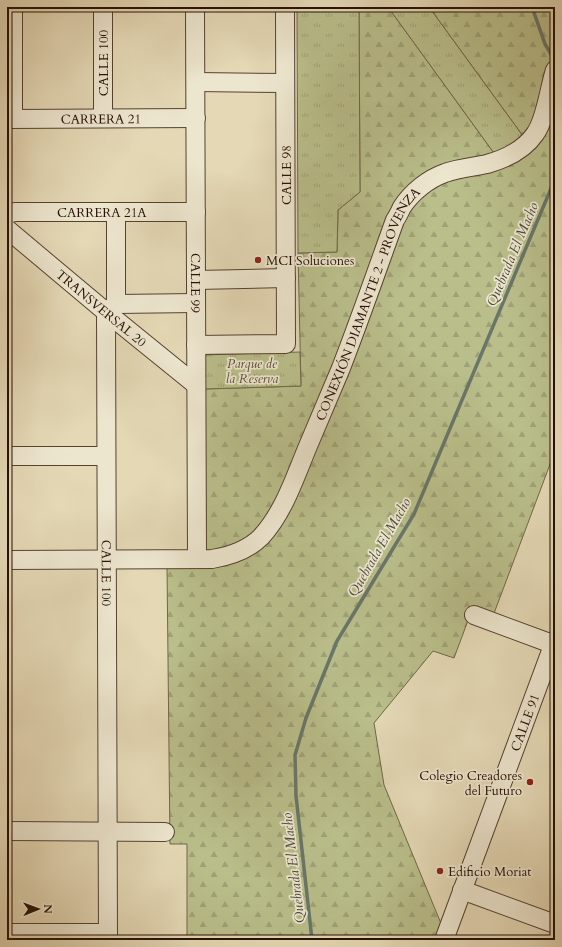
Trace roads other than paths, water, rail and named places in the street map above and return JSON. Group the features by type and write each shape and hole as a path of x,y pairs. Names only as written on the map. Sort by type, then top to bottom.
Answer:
{"street":[{"path":"10,119 13,7"},
{"name":"CALLE 100","path":"103,7 103,118"},
{"name":"CALLE 99","path":"195,7 197,559"},
{"name":"CALLE 98","path":"196,345 286,344 285,7"},
{"name":"CONEXIÓN DIAMANTE 2 - PROVENZA","path":"7,560 212,559 238,552 260,538 278,513 285,500 336,380 395,220 402,207 421,186 443,173 499,160 528,144 536,133 542,119 555,71"},
{"path":"196,82 285,83"},
{"name":"CARRERA 21","path":"10,119 196,118"},
{"name":"CARRERA 21A","path":"7,214 15,212 196,212"},
{"name":"CALLE 100","path":"108,937 106,456 116,212"},
{"name":"TRANSVERSAL 20","path":"7,229 111,308 196,386"},
{"path":"196,280 286,278"},
{"path":"111,308 196,303"},
{"path":"7,456 106,456"},
{"path":"474,615 554,643"},
{"name":"CALLE 91","path":"444,940 554,643"},
{"path":"7,831 165,832"},
{"path":"462,890 555,924"},
{"path":"7,933 108,937"}],"waterway":[{"name":"Quebrada El Macho","path":"532,7 545,44 555,61"},
{"name":"Quebrada El Macho","path":"312,940 296,796 295,755 306,718 337,641 414,514 555,179"}],"place":[{"name":"MCI Soluciones","path":"258,260"},
{"name":"Colegio Creadores del Futuro","path":"530,782"},
{"name":"Edificio Moriat","path":"440,871"}],"park label":[{"name":"Parque de la Reserva","path":"252,370"}]}
